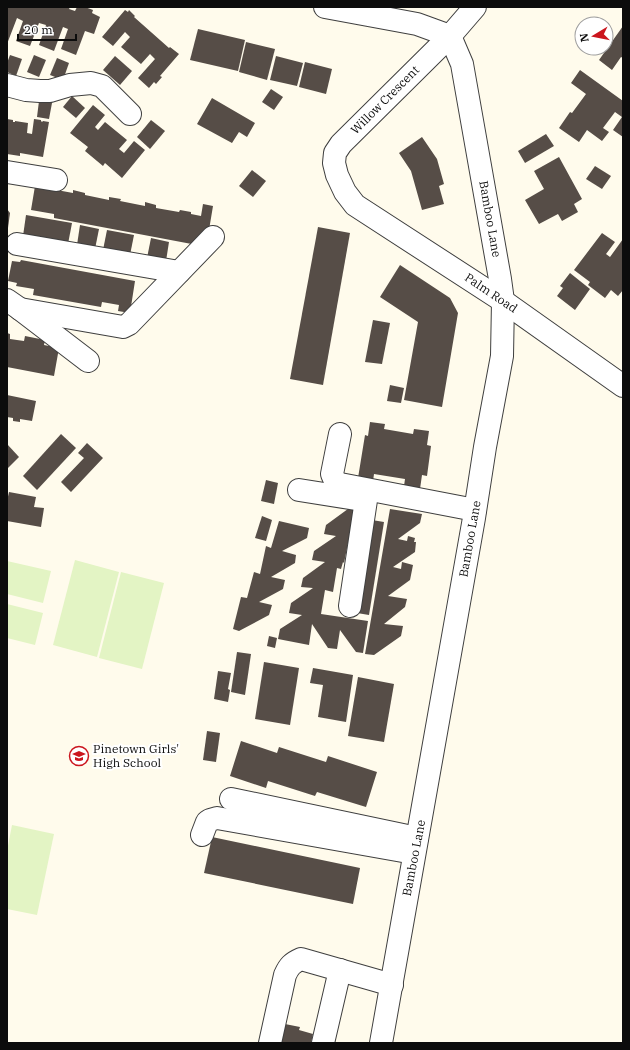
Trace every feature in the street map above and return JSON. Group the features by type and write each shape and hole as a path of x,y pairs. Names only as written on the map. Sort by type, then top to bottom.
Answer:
{"street":[{"path":"325,7 418,24 450,36"},
{"name":"Willow Crescent","path":"355,205 345,192 337,175 334,163 335,153 341,144 450,36 475,7"},
{"name":"Bamboo Lane","path":"381,1043 502,356 504,301 462,64 450,36"},
{"path":"7,85 26,90 50,91 77,84 91,83 102,86 130,114"},
{"path":"7,172 56,180"},
{"name":"Palm Road","path":"355,205 504,301 623,386"},
{"path":"14,304 123,327 129,324 213,237"},
{"path":"17,244 179,272"},
{"path":"14,304 88,361"},
{"path":"340,434 332,474 335,480 340,484 475,514"},
{"path":"299,490 475,514"},
{"path":"350,606 366,500"},
{"path":"231,799 415,845"},
{"path":"202,835 207,822 217,818 415,845"},
{"path":"270,1043 285,975 288,967 293,962 301,959 392,985"},
{"path":"323,1043 340,970"}],"green space":[{"path":"75,560 119,572 97,657 53,645"},
{"path":"7,561 51,571 43,603 7,594"},
{"path":"121,572 164,583 142,669 99,658"},
{"path":"7,604 43,613 35,645 7,638"},
{"path":"12,825 54,834 37,915 7,909 7,851"}],"building":[{"path":"7,7 70,7 69,9 75,11 77,7 85,7 93,10 92,13 100,17 94,34 85,31 76,55 61,49 68,29 63,27 54,51 39,45 46,25 39,23 30,46 16,41 23,21 17,18 7,44"},
{"path":"125,10 128,12 129,10 135,16 134,17 169,48 170,47 179,54 160,76 162,77 156,84 154,82 149,88 138,78 155,59 150,54 141,64 121,47 130,37 125,32 113,46 102,37"},
{"path":"623,26 623,58 621,57 612,70 599,60 602,56 614,56 614,39"},
{"path":"198,29 245,40 238,71 190,60"},
{"path":"246,42 275,49 267,80 239,72"},
{"path":"10,55 22,59 16,76 7,72 7,63"},
{"path":"34,55 46,60 39,77 27,72"},
{"path":"115,56 132,71 120,85 103,70"},
{"path":"276,56 303,63 297,86 270,80"},
{"path":"57,58 69,63 63,80 50,75"},
{"path":"305,62 332,69 326,94 299,87"},
{"path":"580,70 623,101 623,137 613,130 622,117 615,112 603,128 609,132 602,141 587,130 579,142 559,128 570,112 572,113 586,94 571,83"},
{"path":"271,89 283,97 274,110 262,102"},
{"path":"72,96 85,108 76,118 63,107"},
{"path":"212,98 255,123 247,137 239,132 232,143 197,124"},
{"path":"39,101 52,103 49,119 37,117"},
{"path":"93,105 105,115 95,127 98,130 105,122 127,140 119,149 124,153 134,141 145,150 122,178 105,163 103,166 85,151 88,147 70,133"},
{"path":"7,119 13,120 13,122 28,123 27,133 32,134 34,119 41,120 42,122 49,122 43,157 20,153 20,156 7,154"},
{"path":"151,120 165,131 150,149 137,137"},
{"path":"546,134 554,146 525,163 518,151"},
{"path":"422,137 437,159 444,184 439,186 444,204 422,210 411,171 399,153"},
{"path":"559,157 582,199 574,204 578,212 562,221 558,214 539,224 525,200 544,189 534,171"},
{"path":"595,166 611,176 602,189 586,179"},
{"path":"252,170 266,181 253,197 239,186"},
{"path":"35,186 73,193 73,190 85,193 85,195 109,200 109,197 121,199 120,201 145,206 145,202 156,205 156,208 179,212 180,210 201,216 203,204 213,206 208,236 199,235 197,245 54,218 54,214 31,210"},
{"path":"7,209 10,213 8,228 7,228"},
{"path":"26,215 72,223 68,244 23,236"},
{"path":"80,225 99,229 95,249 77,245"},
{"path":"318,227 350,233 323,385 290,379"},
{"path":"107,230 134,235 130,255 103,250"},
{"path":"602,233 615,242 606,254 610,257 623,239 623,290 618,296 611,290 605,298 588,285 590,282 574,270"},
{"path":"151,238 169,242 166,261 147,258"},
{"path":"21,260 135,281 130,313 118,311 119,305 102,302 101,307 33,295 34,289 16,286 17,283 8,281 12,261 20,262"},
{"path":"400,265 450,298 458,313 442,407 404,400 418,322 380,297"},
{"path":"570,273 590,289 575,310 557,296 563,288 560,286"},
{"path":"373,320 390,323 382,364 365,362"},
{"path":"7,333 10,334 10,339 24,341 25,336 45,340 44,345 59,348 54,376 7,367"},
{"path":"390,385 404,388 401,403 387,401"},
{"path":"7,395 36,401 32,421 20,419 20,422 13,421 13,418 7,417"},
{"path":"370,422 385,424 384,429 413,434 414,429 429,431 427,445 431,446 427,476 422,475 420,489 404,486 405,479 374,474 373,481 358,478 365,435 368,436"},
{"path":"61,434 76,448 37,490 23,476"},
{"path":"87,443 103,458 71,492 61,482 84,458 78,453"},
{"path":"7,444 19,457 7,469"},
{"path":"266,480 278,483 274,504 261,501"},
{"path":"9,492 36,497 34,507 44,508 41,527 7,521 7,501"},
{"path":"352,506 361,508 356,539 349,538 344,563 343,562 341,569 337,568 333,592 325,590 321,614 368,621 363,653 356,652 340,630 337,649 328,648 312,624 309,645 278,639 280,629 302,615 289,613 291,603 313,588 301,587 303,578 325,562 312,560 314,551 336,536 324,534 326,525"},
{"path":"390,509 422,514 420,523 398,539 407,541 408,536 415,538 415,552 393,567 401,569 402,562 413,565 410,580 388,596 407,599 405,607 384,624 403,626 401,636 374,655 365,654"},
{"path":"262,516 272,520 266,541 255,538"},
{"path":"372,520 384,522 369,615 357,613"},
{"path":"279,521 309,528 307,538 282,551 296,555 295,563 271,577 285,580 283,589 259,602 272,605 269,615 239,631 233,629 241,597 247,598 254,572 260,574 266,546 271,548"},
{"path":"269,636 277,638 275,648 267,646"},
{"path":"237,652 251,654 245,695 231,692"},
{"path":"264,662 299,668 290,725 255,719"},
{"path":"313,668 353,675 346,722 318,717 323,685 310,683"},
{"path":"218,671 231,673 228,689 230,690 228,702 214,699"},
{"path":"358,677 394,684 384,742 348,736"},
{"path":"207,731 220,733 216,762 203,760"},
{"path":"241,741 277,753 279,747 326,762 328,756 377,772 366,807 317,792 315,796 268,781 266,788 230,776"},
{"path":"212,837 360,868 353,904 204,873"},
{"path":"285,1024 300,1027 299,1030 313,1034 311,1043 280,1043"}],"place":[{"name":"Pinetown Girls' High School","path":"79,756"}]}
